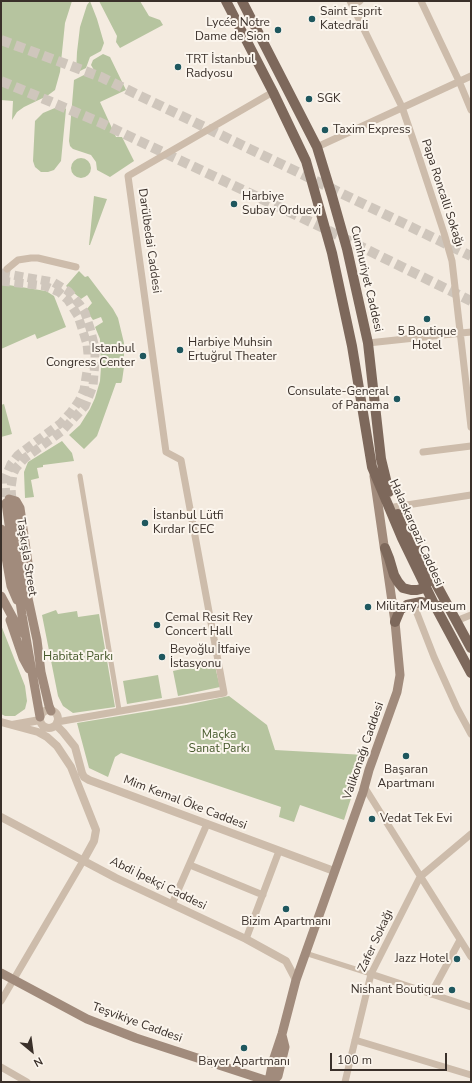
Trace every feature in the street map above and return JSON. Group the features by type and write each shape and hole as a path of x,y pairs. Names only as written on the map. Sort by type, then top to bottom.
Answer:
{"main road":[{"path":"226,1 304,154 332,253 352,346 372,467"},
{"name":"Cumhuriyet Caddesi","path":"242,1 317,147 347,249 368,343 381,459 388,490 394,507 455,619"},
{"path":"273,92 285,86"},
{"name":"Valikonağı Caddesi","path":"272,1082 270,1076 273,1061 282,1034 296,980 365,788 369,770 397,692 400,675 395,622 372,467"},
{"name":"Halaskargazi Caddesi","path":"372,467 402,538 425,586 471,673"},
{"path":"6,502 6,499 12,499 16,501 20,508 30,577 30,610 36,640 40,719"},
{"name":"Taşkışla Street","path":"6,502 27,638"},
{"path":"1,529 11,586 17,600 21,604"},
{"path":"385,548 394,575 403,588 417,590 425,586 429,582 431,573"},
{"path":"1,596 23,658 37,673"},
{"path":"395,622 400,610 407,605 421,602 441,606 455,619 471,648"},
{"path":"6,607 27,638 37,673 51,711"},
{"name":"Teşvikiye Caddesi","path":"1,973 87,1019 136,1038 272,1082"}],"street":[{"path":"351,3 360,1"},
{"path":"421,1 471,110"},
{"name":"Papa Roncalli Sokağı","path":"351,3 402,107 452,261 471,427"},
{"path":"317,147 471,76"},
{"name":"Darülbedai Caddesi","path":"120,710 224,693 181,460 166,452 128,176 273,92"},
{"path":"7,269 18,260 31,258 38,258 76,267"},
{"path":"368,343 471,332"},
{"path":"423,452 471,446"},
{"path":"56,724 57,717 51,711 44,712 40,719 42,726 51,728 56,724 120,710 80,476"},
{"path":"394,507 471,495"},
{"path":"413,603 434,657 457,708 471,734"},
{"path":"455,619 471,615"},
{"path":"12,725 40,719"},
{"path":"1,722 38,732 47,737 57,746 71,767 96,830 94,841 83,861 1,1001"},
{"path":"56,724 75,747 84,777 78,785"},
{"name":"Mim Kemal Öke Caddesi","path":"84,777 334,871"},
{"path":"365,788 471,957"},
{"name":"Abdi İpekçi Caddesi","path":"1,817 116,878 246,940 286,961 296,980"},
{"path":"172,904 207,824"},
{"name":"Zafer Sokağı","path":"345,1082 371,974 420,877 471,834"},
{"path":"246,940 279,851"},
{"path":"190,865 263,895"},
{"path":"431,994 460,940"},
{"path":"305,953 471,1007"},
{"path":"355,1040 471,1075"},
{"path":"1,1067 27,1082"}],"green space":[{"path":"1,1 72,1 65,23 60,72 55,90 47,96 24,107 17,112 12,120 13,101 1,100"},
{"path":"90,1 104,43 101,51 90,57 86,68 76,73 80,27 87,5"},
{"path":"99,1 140,1 149,16 160,20 163,25 120,48 116,42 117,36"},
{"path":"103,54 110,57 126,90 100,102 116,137 122,137 134,161 110,177 97,170 96,162 91,155 73,149 70,146 69,141 74,80 94,70 91,65 93,60"},
{"path":"62,105 66,109 61,161 54,170 41,172 35,167 33,161 35,121 43,113"},
{"path":"81,158 88,161 91,168 88,175 81,178 74,175 71,168 74,161"},
{"path":"94,196 107,199 89,245"},
{"path":"79,271 85,277 88,276 113,309 118,318 124,343 124,367 122,381 121,383 116,383 97,436 84,449 69,435 80,425 95,398 100,381 101,367 100,339 95,327 103,322 101,317 93,320 86,310 92,303 87,295 81,299 66,286"},
{"path":"2,284 46,291 54,296 66,327 37,339 35,334 1,349"},
{"path":"4,404 12,434 1,437 1,405"},
{"path":"62,441 72,453 74,461 43,465 43,467 37,468 39,478 31,480 34,497 25,498 24,472 28,462"},
{"name":"Habitat Parkı","path":"56,610 58,614 77,611 78,617 99,614 115,707 73,713 63,706 58,696 42,615"},
{"path":"1,625 25,686 27,701 25,709 15,716 5,716 1,714"},
{"path":"214,662 220,687 178,696 173,671"},
{"path":"158,675 162,698 127,704 123,681"},
{"name":"Maçka Sanat Parkı","path":"229,696 267,725 275,750 365,755 344,820 300,805 294,822 279,817 281,807 121,753 115,757 108,777 89,768 77,723 186,705"}],"tunnel":[{"path":"1,40 101,77 471,256"},
{"path":"1,81 99,122 317,225 471,301"},
{"path":"1,273 53,282 68,291 85,313 95,348 93,386 85,406 62,431 25,458 16,468 13,474 11,488 12,501"},
{"path":"1,281 45,286 59,292 68,300 78,316 87,344 88,354 88,365 84,390 79,401 61,423 18,455 11,464 5,478 6,503"}],"place":[{"name":"Saint Esprit Katedrali","path":"312,19"},
{"name":"Lycée Notre Dame de Sion","path":"278,30"},
{"name":"TRT İstanbul Radyosu","path":"178,67"},
{"name":"SGK","path":"309,99"},
{"name":"Taxim Express","path":"325,130"},
{"name":"Harbiye Subay Orduevi","path":"234,204"},
{"name":"5 Boutique Hotel","path":"427,319"},
{"name":"Harbiye Muhsin Ertuğrul Theater","path":"180,350"},
{"name":"Istanbul Congress Center","path":"143,356"},
{"name":"Consulate-General of Panama","path":"397,399"},
{"name":"İstanbul Lütfi Kırdar ICEC","path":"145,523"},
{"name":"Military Museum","path":"368,607"},
{"name":"Cemal Resit Rey Concert Hall","path":"157,625"},
{"name":"Beyoğlu İtfaiye İstasyonu","path":"162,657"},
{"name":"Başaran Apartmanı","path":"406,756"},
{"name":"Vedat Tek Evi","path":"372,819"},
{"name":"Bizim Apartmanı","path":"286,909"},
{"name":"Jazz Hotel","path":"457,959"},
{"name":"Nishant Boutique","path":"452,990"},
{"name":"Bayer Apartmanı","path":"244,1048"}]}
